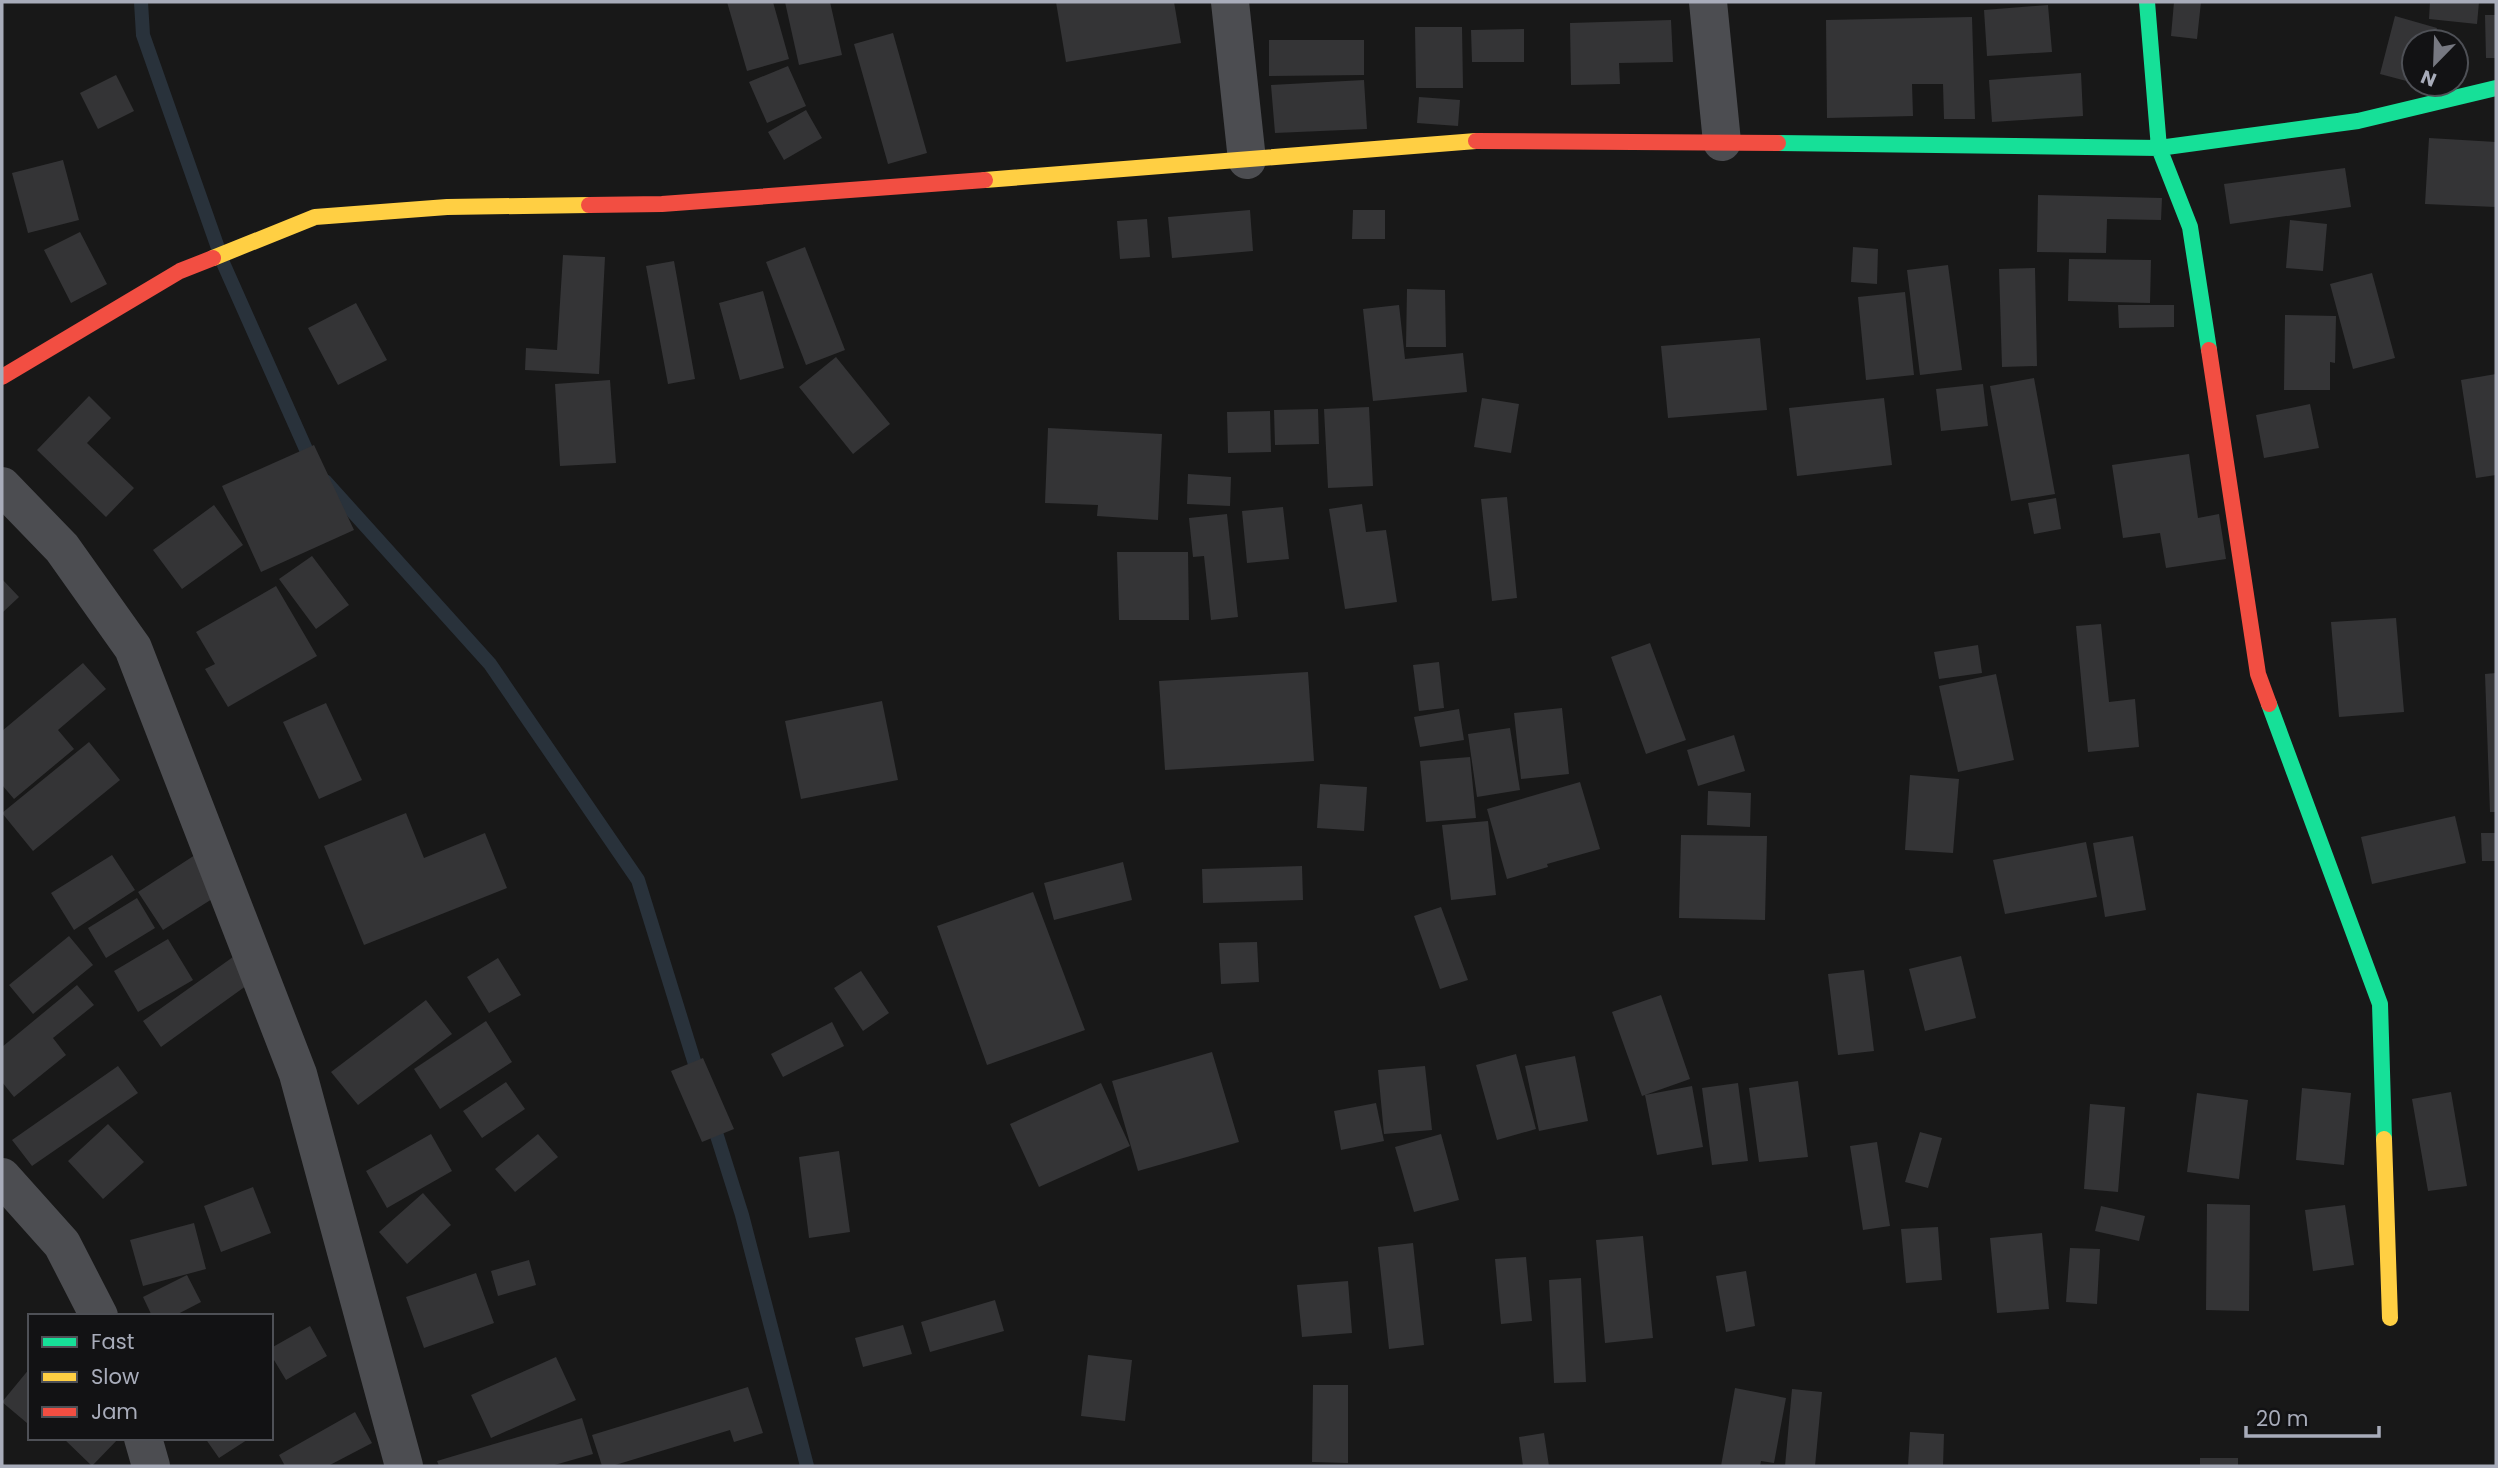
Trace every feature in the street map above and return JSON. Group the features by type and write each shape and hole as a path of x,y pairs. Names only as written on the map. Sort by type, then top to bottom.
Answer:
{"street":[{"path":"1230,2 1247,160"},
{"path":"1708,2 1722,142"},
{"path":"2147,2 2159,148 2190,228 2258,674 2380,1004 2390,1318"},
{"path":"2,377 180,271 316,217 447,207 662,204 1449,142 1507,140 2159,148 2358,121 2496,88"},
{"path":"2,486 62,548 133,648 298,1074 404,1466"},
{"path":"2,1177 62,1244 98,1314"},
{"path":"144,1440 151,1466"}],"building":[{"path":"727,2 773,2 789,59 747,71"},
{"path":"785,2 830,2 842,55 799,65"},
{"path":"1056,2 1174,2 1181,43 1066,62"},
{"path":"2174,2 2201,2 2197,39 2171,36"},
{"path":"2430,2 2479,2 2477,24 2429,19"},
{"path":"2048,5 2052,52 1987,56 1984,10"},
{"path":"2485,15 2496,15 2496,58 2486,58"},
{"path":"2395,16 2437,28 2400,28 2400,79 2380,74"},
{"path":"1972,17 1975,119 1944,119 1943,84 1912,84 1913,116 1827,118 1826,20"},
{"path":"1671,20 1673,62 1619,63 1620,84 1571,85 1570,23"},
{"path":"1415,27 1462,27 1463,88 1416,88"},
{"path":"1524,29 1524,62 1472,62 1471,30"},
{"path":"893,33 927,153 888,164 854,44"},
{"path":"1269,40 1364,40 1364,75 1269,76"},
{"path":"788,66 806,106 767,123 749,82"},
{"path":"2081,73 2083,116 1992,122 1989,80"},
{"path":"116,75 134,111 98,129 80,93"},
{"path":"1364,80 1367,129 1275,133 1271,85"},
{"path":"1419,97 1460,100 1458,126 1417,123"},
{"path":"806,110 822,138 784,160 768,132"},
{"path":"2429,138 2496,142 2496,207 2425,204"},
{"path":"63,160 79,220 28,233 12,173"},
{"path":"2345,168 2351,207 2230,224 2224,184"},
{"path":"2038,195 2162,198 2161,220 2107,219 2106,253 2037,252"},
{"path":"1250,210 1253,251 1172,258 1168,217"},
{"path":"1353,210 1385,210 1385,239 1352,239"},
{"path":"1147,219 1150,257 1120,259 1117,221"},
{"path":"2290,220 2327,224 2323,271 2286,268"},
{"path":"80,232 107,284 71,303 44,250"},
{"path":"805,247 845,350 806,365 766,262"},
{"path":"1853,247 1878,249 1877,284 1851,282"},
{"path":"563,255 605,257 599,374 525,370 526,348 557,350"},
{"path":"2069,259 2151,260 2150,303 2068,301"},
{"path":"674,261 695,379 668,384 646,266"},
{"path":"1948,265 1962,370 1920,375 1907,270"},
{"path":"2035,268 2037,366 2002,367 1999,269"},
{"path":"2372,273 2395,358 2353,369 2330,284"},
{"path":"1407,289 1445,290 1446,347 1406,347"},
{"path":"763,291 784,368 740,380 719,303"},
{"path":"1905,292 1914,375 1866,380 1858,297"},
{"path":"356,303 387,360 338,385 308,328"},
{"path":"1399,305 1405,359 1463,353 1467,392 1373,401 1363,309"},
{"path":"2118,305 2174,305 2174,327 2119,328"},
{"path":"2285,315 2336,316 2335,363 2330,362 2330,390 2284,390"},
{"path":"1760,338 1767,410 1668,418 1661,346"},
{"path":"836,357 890,424 853,454 799,387"},
{"path":"2496,374 2496,475 2476,478 2461,380"},
{"path":"2034,378 2055,494 2011,501 1990,386"},
{"path":"610,380 616,463 560,466 555,384"},
{"path":"1983,384 1988,426 1941,431 1936,389"},
{"path":"89,396 111,418 87,443 134,488 106,517 37,450"},
{"path":"1482,398 1519,404 1511,453 1474,447"},
{"path":"1884,398 1892,465 1797,476 1789,408"},
{"path":"2310,404 2319,448 2264,458 2256,415"},
{"path":"1369,407 1373,486 1328,488 1324,409"},
{"path":"1318,409 1319,444 1275,445 1274,410"},
{"path":"1270,411 1271,452 1228,453 1227,412"},
{"path":"1048,428 1162,434 1158,520 1097,516 1098,505 1045,503"},
{"path":"314,445 354,530 261,572 222,486"},
{"path":"2189,454 2198,518 2219,514 2226,559 2166,568 2160,533 2123,538 2112,465"},
{"path":"1188,474 1231,477 1230,506 1187,504"},
{"path":"1507,497 1517,598 1492,601 1481,499"},
{"path":"2056,498 2061,529 2034,534 2028,503"},
{"path":"1362,504 1366,532 1386,530 1397,602 1345,609 1329,509"},
{"path":"214,505 243,545 182,589 153,550"},
{"path":"1283,507 1289,559 1247,563 1242,511"},
{"path":"1227,514 1238,617 1211,620 1204,556 1193,557 1189,518"},
{"path":"1117,552 1188,552 1189,620 1119,620"},
{"path":"312,556 349,605 316,629 279,579"},
{"path":"2,579 19,597 2,613"},
{"path":"276,586 317,656 228,707 205,669 215,664 196,632"},
{"path":"2396,618 2404,712 2339,717 2331,622"},
{"path":"2101,624 2109,702 2135,699 2139,747 2088,752 2076,626"},
{"path":"1650,643 1686,740 1646,754 1611,657"},
{"path":"1978,645 1982,673 1939,679 1934,652"},
{"path":"1439,662 1444,708 1419,711 1413,665"},
{"path":"83,663 106,689 58,730 74,749 14,799 2,785 2,731"},
{"path":"1308,672 1314,761 1165,770 1159,681"},
{"path":"2496,673 2496,812 2490,812 2485,674"},
{"path":"1996,674 2014,760 1958,772 1939,686"},
{"path":"882,701 898,780 801,799 785,721"},
{"path":"326,703 362,780 319,799 283,722"},
{"path":"1562,708 1569,774 1521,779 1514,713"},
{"path":"1459,709 1464,740 1420,747 1414,717"},
{"path":"1510,728 1520,790 1477,797 1468,734"},
{"path":"1734,735 1745,771 1698,786 1687,750"},
{"path":"89,742 120,780 33,851 2,813"},
{"path":"1470,757 1476,818 1426,822 1420,761"},
{"path":"1910,775 1959,779 1953,853 1905,850"},
{"path":"1580,782 1600,849 1507,879 1487,809"},
{"path":"1320,784 1367,787 1364,831 1317,828"},
{"path":"1708,791 1751,793 1750,827 1707,825"},
{"path":"406,813 424,858 485,833 507,888 364,945 324,846"},
{"path":"2455,816 2466,863 2372,884 2361,837"},
{"path":"1488,821 1496,895 1451,900 1442,825"},
{"path":"2481,833 2496,833 2496,861 2482,861"},
{"path":"1681,835 1767,836 1765,920 1679,918"},
{"path":"2133,836 2146,910 2105,917 2093,843"},
{"path":"2086,842 2097,897 2005,914 1993,860"},
{"path":"112,855 135,890 74,930 51,893"},
{"path":"195,855 220,894 163,930 138,892"},
{"path":"1123,862 1132,900 1054,920 1044,883"},
{"path":"1302,866 1303,900 1203,903 1202,869"},
{"path":"1033,892 1085,1030 987,1065 937,926"},
{"path":"137,898 155,928 106,958 88,928"},
{"path":"1441,907 1468,980 1440,989 1414,916"},
{"path":"69,936 93,965 33,1014 9,985"},
{"path":"168,939 193,980 138,1012 114,971"},
{"path":"1257,942 1259,982 1221,984 1219,943"},
{"path":"240,952 257,978 161,1047 143,1021"},
{"path":"1961,956 1976,1018 1925,1031 1909,969"},
{"path":"498,958 521,995 489,1013 467,977"},
{"path":"1864,970 1874,1051 1838,1055 1828,974"},
{"path":"861,971 889,1013 863,1031 834,988"},
{"path":"77,985 94,1005 53,1038 66,1055 14,1097 2,1082 2,1047"},
{"path":"1661,995 1690,1079 1642,1096 1612,1012"},
{"path":"426,1000 452,1034 358,1105 331,1072"},
{"path":"486,1021 512,1062 440,1109 414,1069"},
{"path":"832,1022 844,1046 783,1077 771,1054"},
{"path":"1212,1052 1239,1142 1138,1171 1112,1081"},
{"path":"1516,1054 1536,1129 1497,1140 1476,1065"},
{"path":"1575,1056 1588,1121 1539,1131 1525,1066"},
{"path":"703,1058 734,1129 702,1142 671,1071"},
{"path":"118,1066 138,1093 32,1166 12,1140"},
{"path":"1425,1066 1432,1130 1384,1134 1378,1070"},
{"path":"1798,1081 1808,1157 1759,1162 1749,1088"},
{"path":"506,1082 525,1109 482,1138 463,1111"},
{"path":"1101,1083 1130,1146 1039,1187 1010,1124"},
{"path":"1738,1083 1748,1161 1712,1165 1702,1088"},
{"path":"1692,1086 1703,1147 1657,1155 1645,1095"},
{"path":"2302,1088 2351,1093 2344,1165 2296,1160"},
{"path":"2451,1092 2467,1186 2428,1191 2412,1099"},
{"path":"2197,1093 2248,1100 2239,1179 2187,1172"},
{"path":"1376,1103 1384,1141 1341,1150 1334,1111"},
{"path":"2090,1104 2125,1107 2118,1192 2084,1189"},
{"path":"108,1124 144,1162 103,1199 68,1161"},
{"path":"1920,1132 1942,1138 1928,1188 1905,1182"},
{"path":"431,1134 452,1171 387,1208 366,1171"},
{"path":"538,1134 558,1157 515,1192 495,1169"},
{"path":"1441,1134 1459,1200 1414,1212 1395,1147"},
{"path":"1877,1142 1890,1226 1863,1230 1850,1146"},
{"path":"839,1151 850,1232 809,1238 799,1157"},
{"path":"253,1187 271,1233 221,1252 204,1206"},
{"path":"423,1193 451,1225 407,1264 379,1232"},
{"path":"2207,1204 2250,1205 2249,1311 2206,1310"},
{"path":"2345,1205 2354,1265 2313,1271 2305,1210"},
{"path":"2101,1206 2145,1216 2139,1241 2095,1231"},
{"path":"194,1223 206,1269 143,1286 130,1240"},
{"path":"1938,1227 1942,1280 1906,1283 1901,1229"},
{"path":"2042,1233 2049,1309 1997,1313 1990,1238"},
{"path":"1643,1236 1653,1338 1605,1343 1596,1240"},
{"path":"1413,1243 1424,1345 1389,1349 1378,1247"},
{"path":"2070,1248 2100,1249 2097,1304 2066,1302"},
{"path":"1526,1257 1532,1321 1501,1324 1495,1259"},
{"path":"529,1260 536,1285 498,1296 491,1271"},
{"path":"1746,1271 1755,1326 1726,1332 1716,1276"},
{"path":"476,1273 494,1323 424,1348 406,1297"},
{"path":"187,1275 201,1302 178,1314 151,1314 143,1297"},
{"path":"1581,1278 1586,1382 1554,1383 1549,1280"},
{"path":"1348,1281 1352,1333 1302,1337 1297,1285"},
{"path":"995,1300 1004,1331 930,1352 921,1322"},
{"path":"903,1325 912,1354 863,1367 855,1338"},
{"path":"310,1326 327,1356 286,1380 273,1358 273,1347"},
{"path":"1088,1355 1132,1360 1125,1421 1081,1416"},
{"path":"556,1357 576,1400 491,1438 471,1395"},
{"path":"28,1370 28,1422 2,1402"},
{"path":"1313,1385 1348,1385 1348,1463 1312,1462"},
{"path":"748,1387 763,1433 734,1442 730,1430 612,1466 602,1466 592,1435"},
{"path":"1735,1388 1786,1398 1774,1463 1761,1461 1760,1466 1721,1466"},
{"path":"1792,1389 1822,1392 1815,1466 1785,1466"},
{"path":"355,1412 372,1443 328,1466 285,1466 279,1455"},
{"path":"582,1418 593,1454 551,1466 439,1466 437,1461"},
{"path":"1910,1432 1944,1434 1943,1466 1908,1466"},
{"path":"1544,1433 1549,1466 1523,1466 1519,1437"},
{"path":"65,1440 117,1440 92,1466"},
{"path":"206,1440 247,1440 219,1458"},
{"path":"2200,1458 2238,1458 2238,1466 2200,1466"}],"waterway":[{"path":"141,2 143,35 224,265 313,465"},
{"path":"325,481 490,664 638,880 699,1077"},
{"path":"712,1120 742,1215 807,1466"}],"traffic: fast":[{"path":"2147,2 2159,148 2190,227 2209,350"},
{"path":"1778,143 2159,148 2358,121 2496,88"},
{"path":"2269,704 2380,1004 2384,1139"}],"traffic: slow":[{"path":"985,180 1476,141"},
{"path":"213,258 315,217 447,207 589,205"},
{"path":"2384,1139 2390,1318"}],"traffic: jam":[{"path":"1476,141 1778,143"},
{"path":"589,205 662,204 985,180"},
{"path":"2,377 180,271 213,258"},
{"path":"2209,350 2258,674 2269,704"}]}
